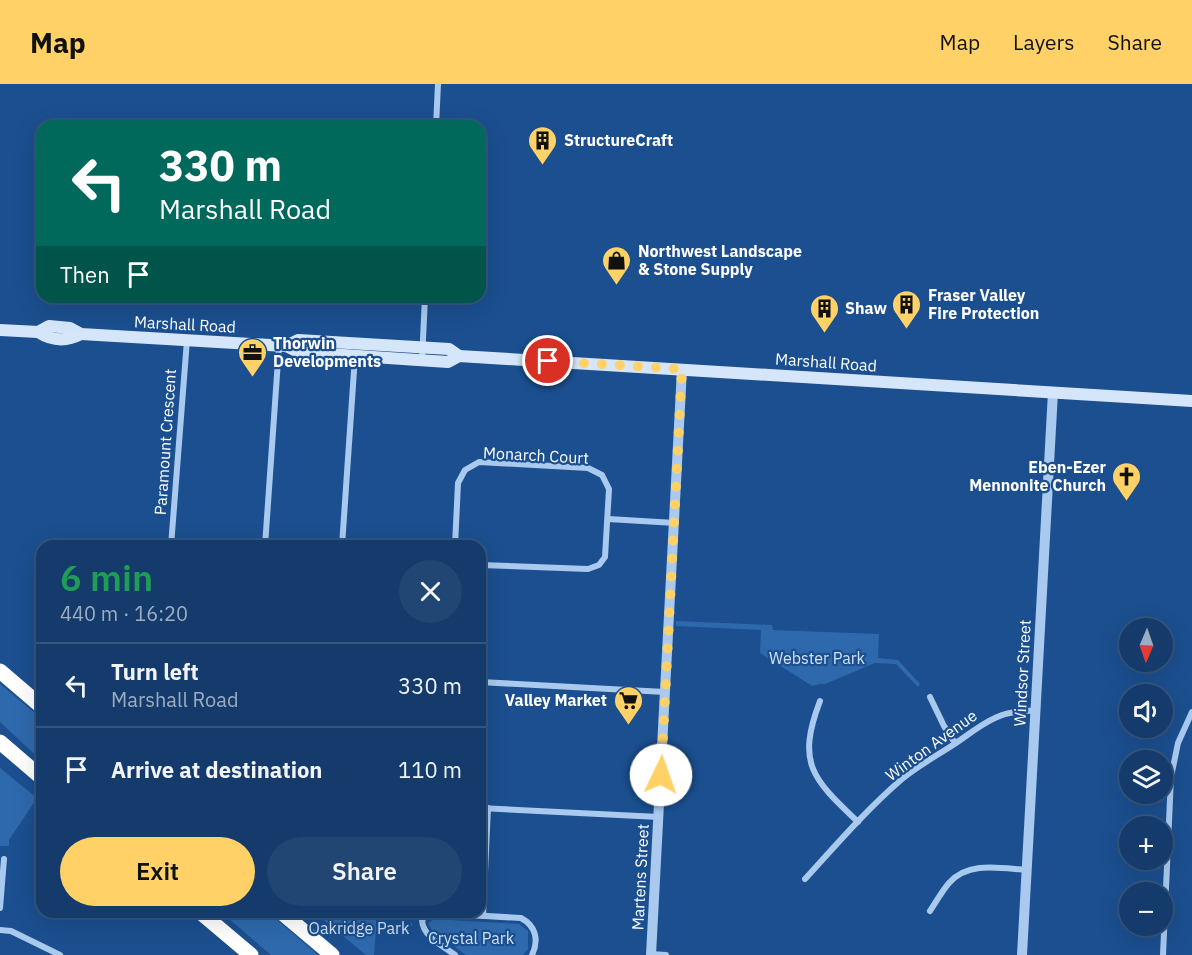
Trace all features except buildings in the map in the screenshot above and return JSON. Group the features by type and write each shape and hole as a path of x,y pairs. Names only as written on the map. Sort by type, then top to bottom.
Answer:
{"highway":[{"path":"0,671 36,702"},
{"path":"0,742 36,773"},
{"path":"207,918 251,955"},
{"path":"288,918 332,955"}],"main road":[{"name":"Marshall Road","path":"0,330 38,332 49,338 70,340 81,334 282,346 298,352 355,356 422,354"},
{"name":"Marshall Road","path":"282,346 298,340 422,354 448,362 459,356 1192,401"}],"street":[{"path":"436,120 438,84"},
{"path":"422,354 425,303"},
{"name":"Paramount Crescent","path":"171,540 187,340"},
{"path":"266,540 282,346"},
{"path":"342,540 355,356"},
{"name":"Martens Street","path":"651,955 682,369"},
{"name":"Windsor Street","path":"1022,955 1053,392"},
{"name":"Monarch Court","path":"455,540 458,483 465,470 479,462 588,468 602,475 609,489 606,557 599,565 588,569 486,565"},
{"path":"608,519 675,523"},
{"path":"486,682 665,692"},
{"path":"930,697 955,743"},
{"path":"820,701 811,726 809,757 815,776 825,792 858,822"},
{"name":"Winton Avenue","path":"805,879 901,780 991,719 1012,711 1035,711"},
{"path":"1163,955 1171,777 1178,743 1192,712"},
{"path":"486,851 488,808 659,817"},
{"path":"0,908 4,859"},
{"path":"930,911 948,884 967,870 977,868 1026,870"},
{"path":"486,916 521,918 530,922 536,935 532,955"},
{"path":"424,918 422,927 426,933 455,955"},
{"path":"0,930 10,931 60,955"},
{"path":"651,955 666,955"}],"green space":[{"name":"Webster Park","path":"676,621 772,625 773,630 879,634 878,658 898,660 920,684 918,687 896,664 875,663 825,684 812,686 760,653 761,630 676,626"},
{"path":"0,684 36,714 36,755 0,722"},
{"path":"0,768 36,800 9,840 9,846 0,846"},
{"path":"228,918 275,918 318,955 271,955"},
{"name":"Oakridge Park","path":"321,918 376,918 376,927 412,923 412,926 376,931 374,955 366,955"},
{"name":"Crystal Park","path":"434,919 519,924 528,931 528,949 523,955 466,955 431,929 428,923"}],"place":[{"name":"StructureCraft","path":"543,166"},
{"name":"Northwest Landscape & Stone Supply","path":"617,286"},
{"name":"Fraser Valley Fire Protection","path":"907,330"},
{"name":"Shaw","path":"824,334"},
{"name":"Thorwin Developments","path":"252,378"},
{"name":"Eben-Ezer Mennonite Church","path":"1127,502"},
{"name":"Valley Market","path":"628,726"}],"route":[{"path":"548,361 682,369 661,775"}]}
